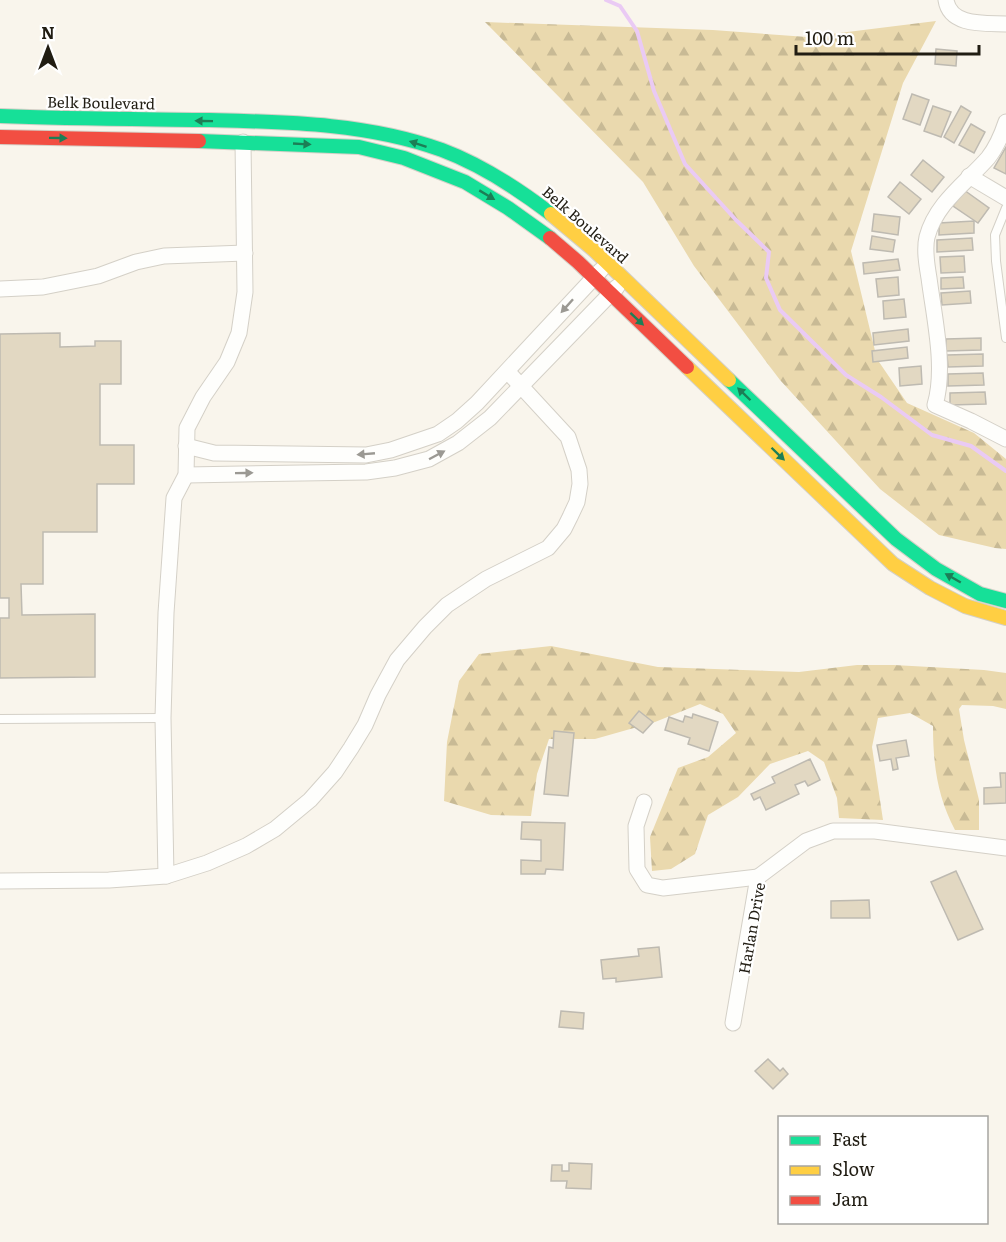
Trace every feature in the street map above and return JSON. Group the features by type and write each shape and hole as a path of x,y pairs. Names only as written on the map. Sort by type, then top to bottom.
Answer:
{"street":[{"path":"946,0 955,16 965,21 1006,24"},
{"name":"Belk Boulevard","path":"0,116 243,121 343,127 386,133 475,164 512,185 555,215 896,539 936,569 980,594 1006,601"},
{"path":"1006,122 989,157 960,185 937,215 926,240 939,375 935,405 1006,439"},
{"path":"0,136 359,147 404,158 465,182 508,208 550,238 893,564 930,588 965,606 1006,618"},
{"path":"166,876 163,718 166,613 174,498 186,475 187,428 193,414 227,362 239,333 245,292 243,142"},
{"path":"969,176 1006,198"},
{"path":"0,289 43,287 98,276 136,262 164,255 245,253"},
{"path":"186,446 214,453 366,455 391,450 438,434 457,421 508,372 607,263"},
{"path":"186,475 366,472 395,468 429,459 458,443 490,418 624,279"},
{"path":"0,881 110,880 166,876 207,863 246,846 275,829 310,800 335,772 351,748 397,660 425,627 447,604 486,579 548,548 564,529 577,502 580,484 579,470 568,437 508,372"},
{"path":"644,802 636,826 638,869 647,885 663,888 758,877"},
{"name":"Harlan Drive","path":"733,1023 758,877 806,841 833,831 875,831 1006,848"}],"lane":[{"path":"243,121 243,142"},
{"path":"1006,208 995,235 1006,338"},
{"path":"0,719 163,718"}],"green space":[{"path":"936,21 903,83 851,251 877,359 907,403 974,433 1006,459 1006,549 939,535 880,489 780,380 694,266 643,182 485,22 713,30 807,37"},
{"path":"551,646 658,667 799,672 857,665 894,665 1006,673 1006,709 993,706 962,705 959,709 979,800 979,830 955,830 944,805 937,779 933,726 910,713 878,718 872,747 883,820 839,818 837,798 824,762 808,751 770,764 738,797 708,815 695,854 671,869 652,871 650,837 678,768 708,757 736,733 723,714 700,704 655,722 595,739 549,739 537,774 531,816 491,815 444,801 447,742 459,681 479,654"}],"building":[{"path":"936,49 957,51 956,66 935,64"},
{"path":"912,94 929,100 920,125 903,119"},
{"path":"933,106 951,112 941,137 924,131"},
{"path":"961,106 971,112 954,143 944,137"},
{"path":"971,124 985,132 974,153 959,145"},
{"path":"1006,147 1006,174 994,168"},
{"path":"923,160 944,177 932,192 911,175"},
{"path":"900,182 921,199 909,214 888,197"},
{"path":"964,190 989,208 978,223 953,206"},
{"path":"874,214 900,217 898,235 872,231"},
{"path":"974,221 974,233 939,235 939,223"},
{"path":"872,236 895,240 893,252 870,249"},
{"path":"972,238 973,250 937,252 937,240"},
{"path":"964,256 965,272 941,273 940,257"},
{"path":"898,259 900,270 864,274 863,263"},
{"path":"898,277 899,295 878,297 876,279"},
{"path":"963,277 964,288 941,289 941,278"},
{"path":"970,291 971,303 942,305 941,293"},
{"path":"904,299 906,317 884,319 883,301"},
{"path":"908,329 909,341 874,345 873,333"},
{"path":"60,333 60,347 95,346 95,341 121,341 121,384 100,384 100,445 134,445 134,484 97,484 97,532 43,532 43,584 21,584 22,615 95,614 95,677 0,678 0,618 9,618 9,598 0,598 0,334"},
{"path":"981,338 981,350 946,351 946,339"},
{"path":"907,347 908,358 873,362 872,351"},
{"path":"983,354 983,366 948,367 947,355"},
{"path":"921,366 922,384 900,386 899,368"},
{"path":"983,373 984,385 948,386 948,374"},
{"path":"985,392 986,404 950,405 950,393"},
{"path":"639,711 653,722 643,733 629,723"},
{"path":"693,714 718,722 709,751 688,744 690,738 665,730 669,717 683,722 685,716 692,718"},
{"path":"554,731 574,733 568,796 544,794 549,747 553,748"},
{"path":"906,740 909,756 896,758 898,769 893,770 891,759 880,761 877,745"},
{"path":"810,759 820,780 808,786 805,781 795,785 799,794 766,810 760,797 754,800 751,794 775,783 772,777"},
{"path":"1000,773 1006,773 1006,803 984,804 984,788 1001,787"},
{"path":"522,822 565,823 563,870 546,869 545,874 521,874 521,860 541,861 541,840 521,839"},
{"path":"956,871 983,929 958,940 931,882"},
{"path":"869,900 870,918 831,918 831,901"},
{"path":"659,947 662,977 616,982 616,978 603,979 601,960 639,956 638,949"},
{"path":"561,1011 584,1013 583,1029 559,1027"},
{"path":"768,1059 780,1071 783,1068 788,1074 773,1089 755,1071"},
{"path":"569,1163 592,1164 591,1189 566,1188 567,1181 551,1181 552,1165 562,1165 562,1171 569,1171"}],"waterway":[{"path":"606,0 620,6 637,31 654,91 685,164 769,252 766,278 780,310 846,375 881,397 932,435 971,446 1006,471"}],"traffic: fast":[{"path":"0,116 268,122 327,126 385,134 442,150 471,163 512,186 551,214"},
{"path":"199,141 359,147 404,158 465,182 508,208 550,238"},
{"path":"729,380 896,539 936,569 980,594 1006,601"}],"traffic: slow":[{"path":"551,214 594,250 729,380"},
{"path":"687,367 893,564 930,588 965,606 1006,618"}],"traffic: jam":[{"path":"0,137 199,141"},
{"path":"550,238 687,367"}]}
